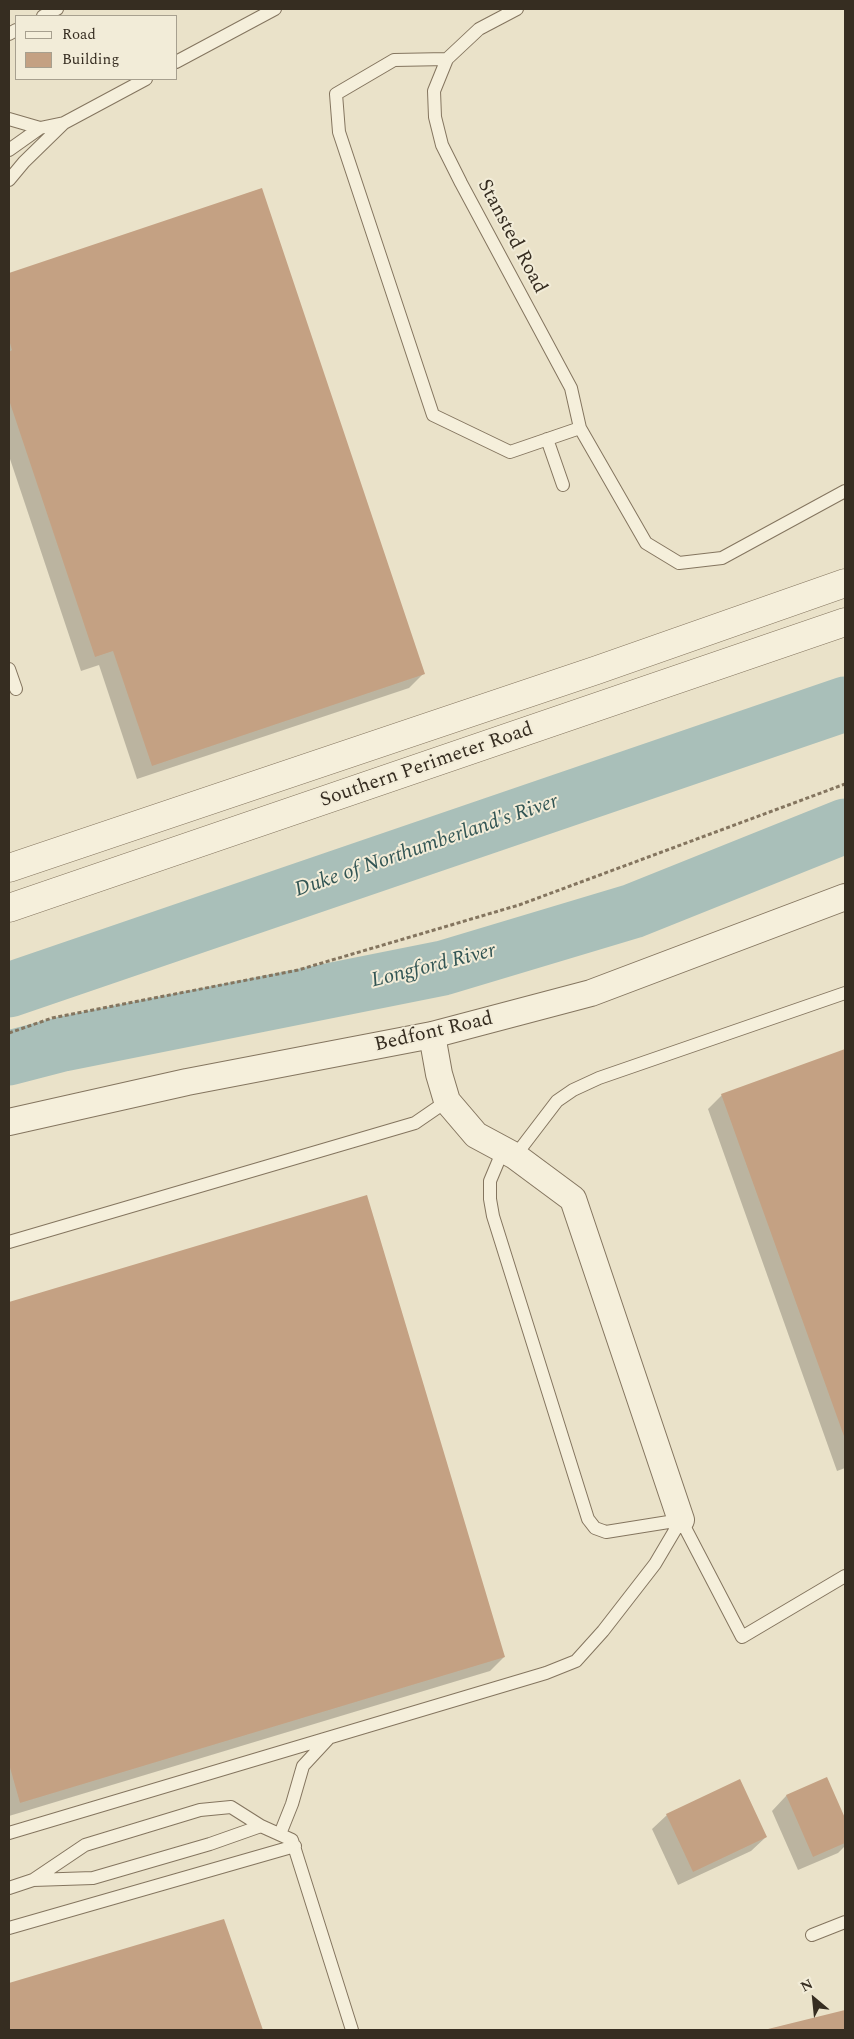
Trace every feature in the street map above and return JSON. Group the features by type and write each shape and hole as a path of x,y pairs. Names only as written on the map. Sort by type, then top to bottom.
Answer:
{"street":[{"name":"Southern Perimeter Road","path":"9,868 569,679 845,583"},
{"name":"Southern Perimeter Road","path":"9,908 845,622"},
{"name":"Bedfont Road","path":"9,1122 187,1082 432,1036 591,993 845,897"},
{"path":"432,1036 439,1074 447,1101 476,1135 509,1153 573,1199 681,1520"}],"lane":[{"path":"45,15 57,9"},
{"path":"178,61 275,9"},
{"path":"516,9 479,29 447,59 394,60 336,94 339,132 433,415 510,452 580,428"},
{"name":"Stansted Road","path":"447,59 434,91 435,117 442,145 570,388 580,428 646,543 679,563 722,558 845,491"},
{"path":"9,180 24,162 64,123 144,80"},
{"path":"9,119 40,128"},
{"path":"9,150 40,128 64,123"},
{"path":"547,440 563,485"},
{"path":"9,669 16,689"},
{"path":"681,1520 606,1532 595,1528 588,1519 493,1216 490,1199 490,1181 509,1153 557,1101 573,1090 599,1078 845,993"},
{"path":"9,1242 415,1123 447,1101"},
{"path":"681,1520 742,1637 845,1576"},
{"path":"9,1833 546,1673 576,1661 603,1631 655,1564 681,1520"},
{"path":"280,1834 292,1804 303,1766 329,1738"},
{"path":"9,1888 33,1880 85,1845 200,1810 231,1807 261,1826 292,1840 352,2030"},
{"path":"33,1880 93,1878 210,1844 261,1826"},
{"path":"9,1928 295,1846"},
{"path":"812,1935 845,1922"}],"path":[{"path":"9,1033 52,1018 298,970 519,905 845,784"}],"building":[{"path":"262,188 425,674 152,766 113,651 95,657 9,400 9,352 12,350 9,340 9,273"},
{"path":"845,1049 845,1439 721,1094"},
{"path":"367,1195 505,1657 20,1803 9,1764 9,1302"},
{"path":"827,1777 845,1818 845,1843 813,1857 786,1795"},
{"path":"740,1779 767,1837 693,1872 666,1814"},
{"path":"224,1919 263,2030 9,2030 9,1983"},
{"path":"845,2010 845,2030 764,2030"}],"waterway":[{"name":"Duke of Northumberland's River","path":"9,990 845,704"},
{"name":"Longford River","path":"9,1058 63,1044 443,968 633,911 845,826"}]}
